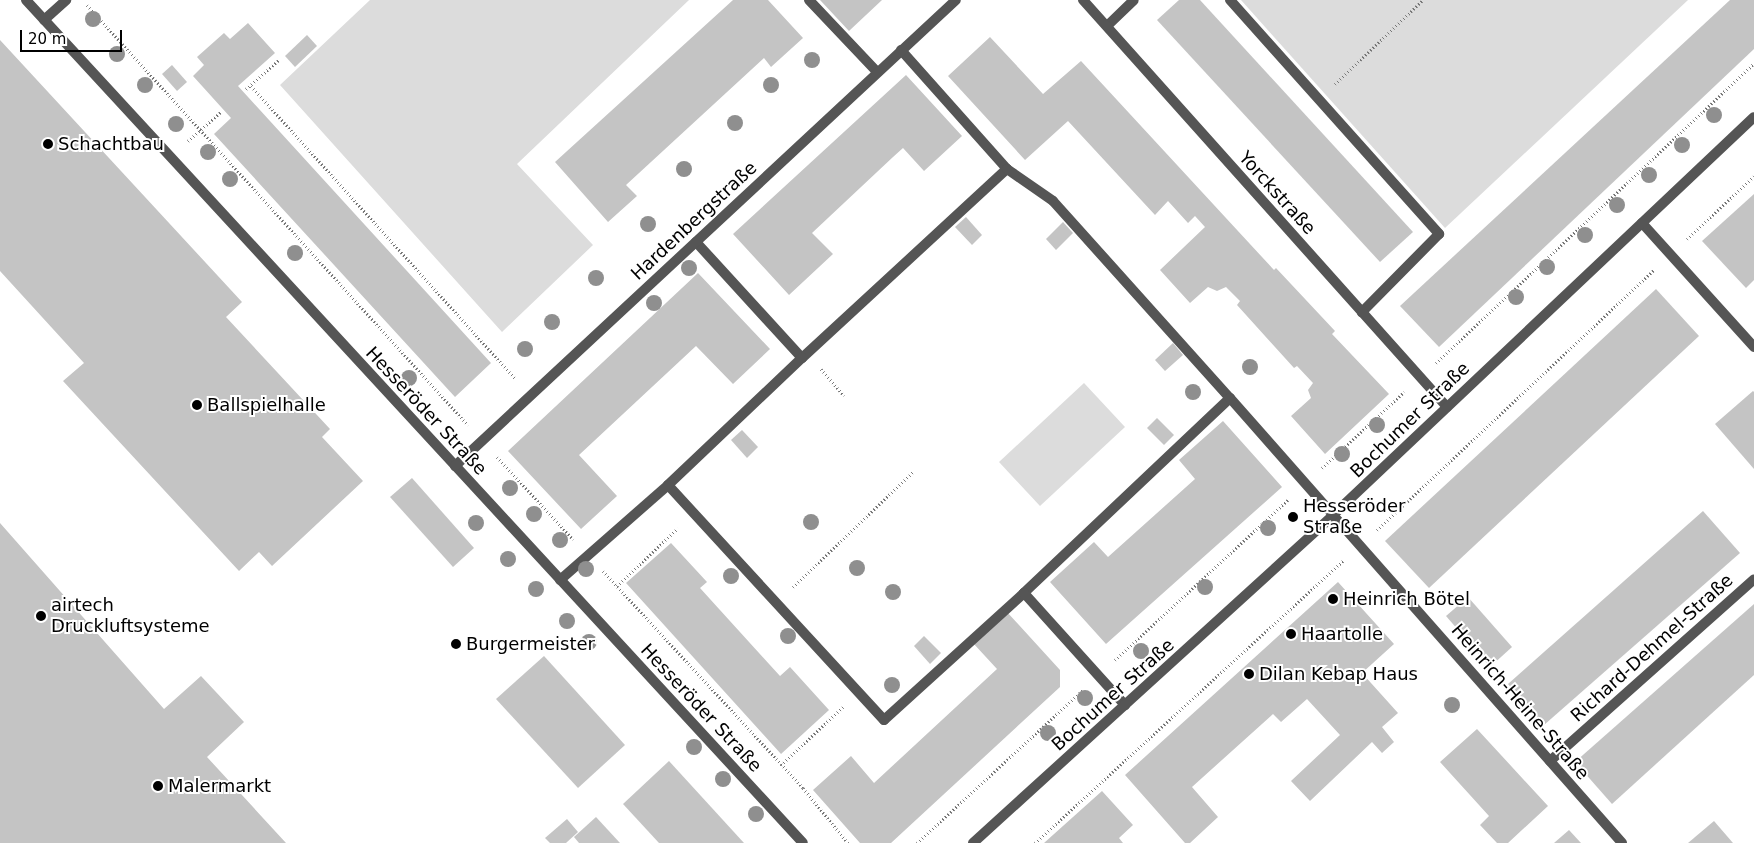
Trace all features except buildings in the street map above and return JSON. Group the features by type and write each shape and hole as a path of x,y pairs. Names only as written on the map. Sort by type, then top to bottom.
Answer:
{"street":[{"name":"Hesseröder Straße","path":"26,0 803,843"},
{"path":"44,20 66,0"},
{"path":"809,0 877,72"},
{"name":"Hardenbergstraße","path":"455,466 956,0"},
{"name":"Yorckstraße","path":"1083,0 1447,407"},
{"path":"1107,26 1134,0"},
{"path":"1230,0 1439,234 1362,312"},
{"name":"Heinrich-Heine-Straße","path":"901,50 1007,169 1053,201 1230,398 1622,843"},
{"name":"Bochumer Straße","path":"974,843 1333,516 1754,118"},
{"path":"560,580 668,485 804,356 1007,169"},
{"path":"1642,223 1754,347"},
{"path":"696,242 804,356"},
{"path":"668,485 884,720 1024,593 1230,398"},
{"name":"Richard-Dehmel-Straße","path":"1550,761 1754,579"},
{"path":"1024,593 1126,706"}],"path":[{"path":"1319,100 1423,0"},
{"path":"246,89 280,59"},
{"path":"917,843 1420,378 1754,63"},
{"path":"251,86 531,395"},
{"path":"171,157 222,111"},
{"path":"1035,843 1360,546 1754,176"},
{"path":"804,356 844,395"},
{"path":"776,602 914,472"},
{"path":"617,586 694,513"},
{"path":"781,765 859,692"}],"shaded area":[{"path":"370,0 689,0 517,164 593,245 502,332 280,85"},
{"path":"1241,0 1688,0 1445,228"},
{"path":"1084,383 1125,427 1040,506 999,462"}],"place":[{"name":"Schachtbau","path":"48,144"},
{"name":"Ballspielhalle","path":"197,405"},
{"name":"Hesseröder Straße","path":"1293,517"},
{"name":"Heinrich Bötel","path":"1333,599"},
{"name":"airtech Druckluftsysteme","path":"41,616"},
{"name":"Haartolle","path":"1291,634"},
{"name":"Burgermeister","path":"456,644"},
{"name":"Dilan Kebap Haus","path":"1249,674"},
{"name":"Malermarkt","path":"158,786"}]}
